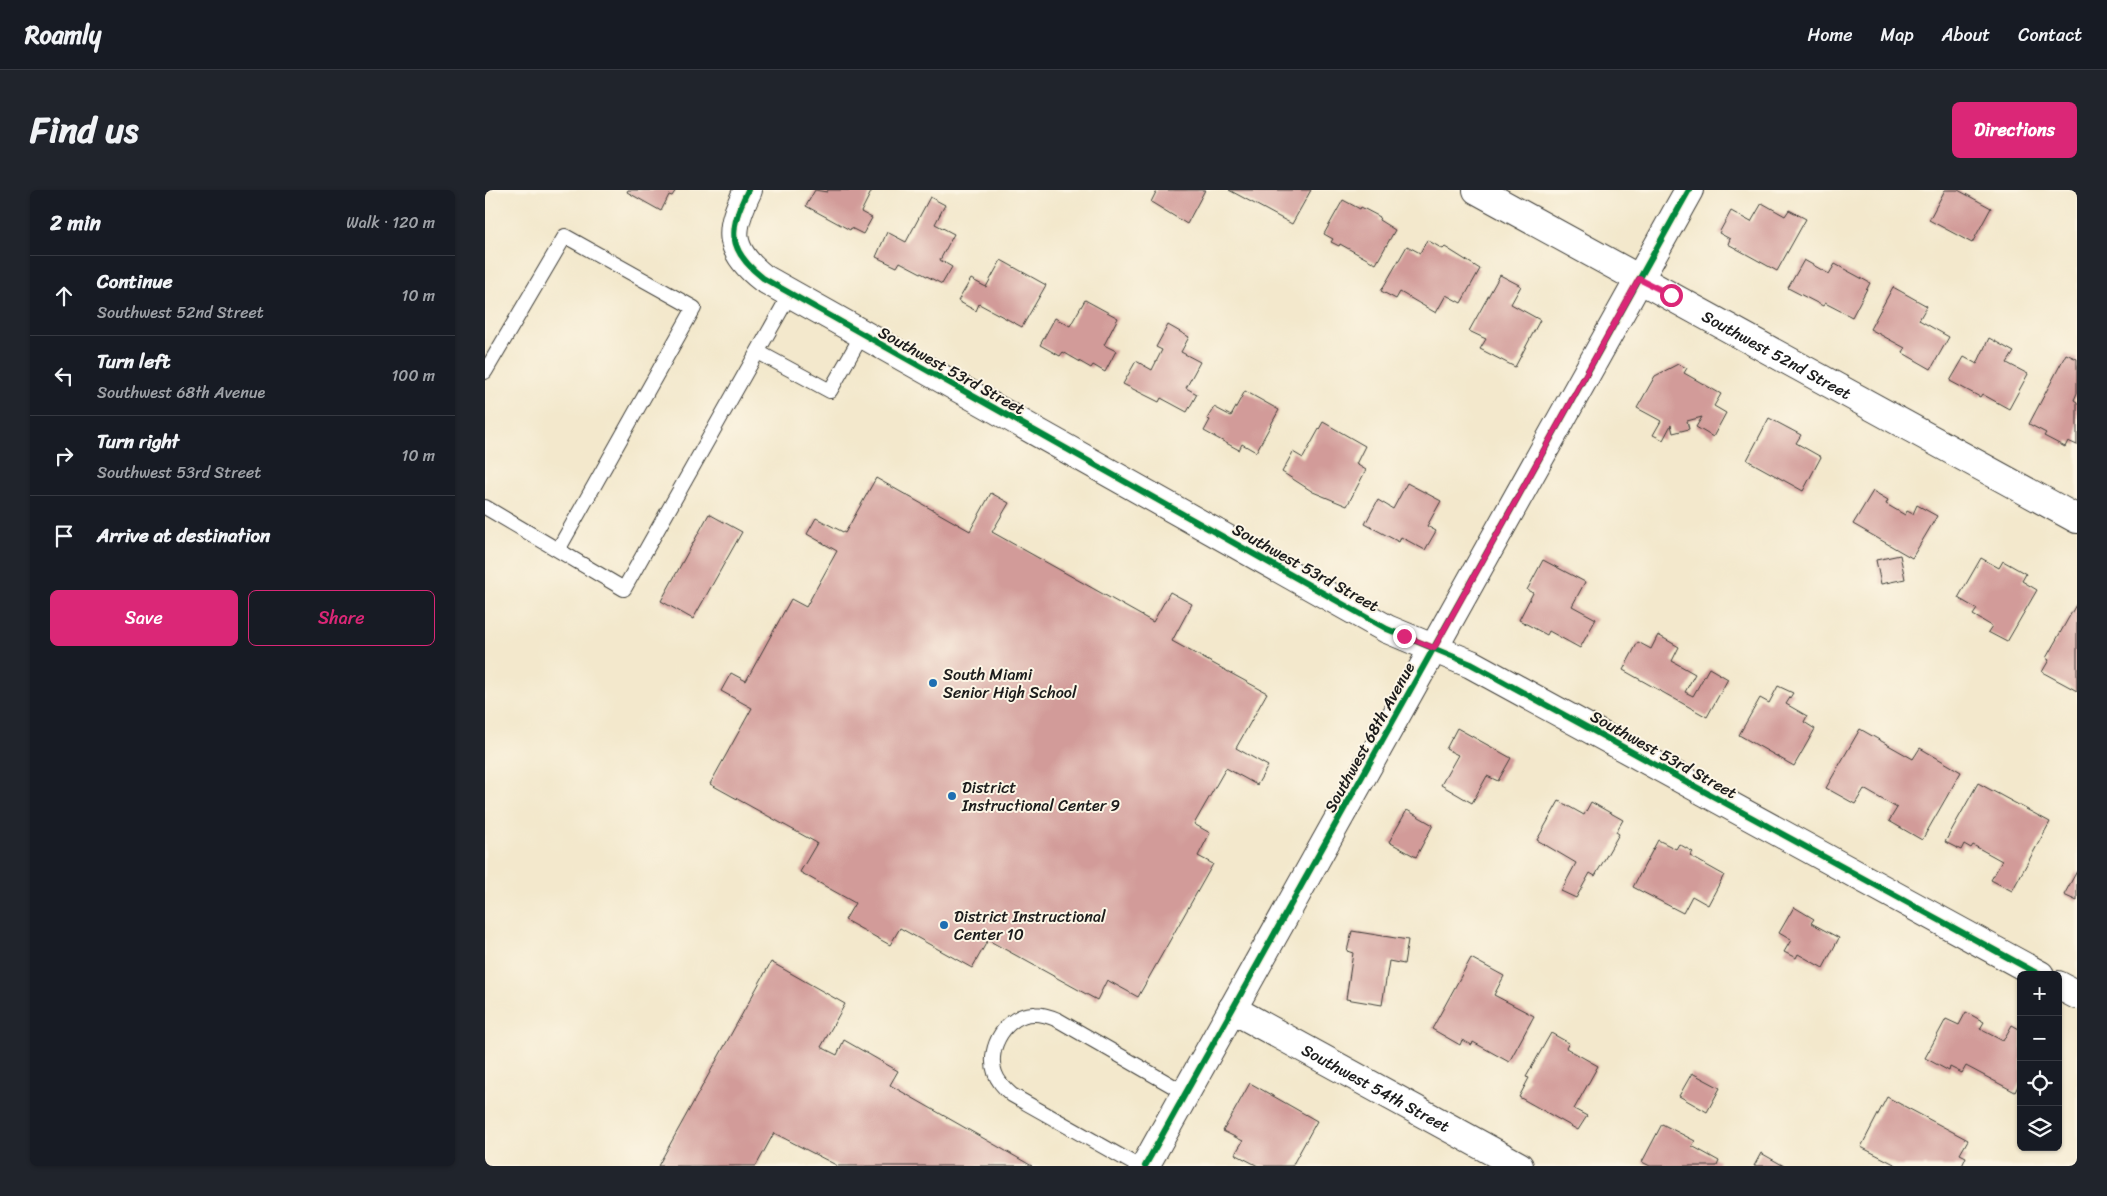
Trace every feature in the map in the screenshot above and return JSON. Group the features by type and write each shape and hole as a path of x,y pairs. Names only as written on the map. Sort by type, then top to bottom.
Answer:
{"street":[{"name":"Southwest 53rd Street","path":"748,190 734,222 735,243 739,253 752,270 790,294 1387,629 1471,664 2033,971"},
{"name":"Southwest 52nd Street","path":"1477,190 2077,519"},
{"name":"Southwest 68th Avenue","path":"1145,1166 1689,190"},
{"path":"2062,987 2077,995"},
{"name":"Southwest 54th Street","path":"1232,1009 1519,1166"}],"lane":[{"path":"485,372 565,236 693,308 558,550"},
{"path":"485,507 624,588 790,294"},
{"path":"758,352 830,391 862,335"},
{"path":"1138,1166 1012,1095 1003,1087 995,1074 993,1062 995,1047 1002,1033 1011,1022 1021,1017 1034,1014 1046,1016 1058,1020 1185,1093"}],"building":[{"path":"628,190 676,190 672,196 669,195 661,211 627,192"},
{"path":"815,190 827,192 828,190 872,190 861,212 872,218 863,234 851,228 850,230 806,206"},
{"path":"1157,190 1205,190 1187,224 1151,202"},
{"path":"1229,190 1311,190 1292,224"},
{"path":"1945,190 1958,190 1991,208 1972,243 1929,220"},
{"path":"930,197 945,205 935,224 954,234 940,260 952,267 942,284 900,262 897,267 876,257 887,232 906,242"},
{"path":"1343,200 1380,217 1379,220 1395,230 1376,264 1340,244 1339,246 1331,242 1333,239 1324,234"},
{"path":"1762,203 1785,216 1789,210 1806,219 1777,271 1728,244 1730,239 1719,233 1731,211 1751,222"},
{"path":"1427,240 1443,249 1445,247 1480,269 1461,303 1446,295 1436,313 1400,292 1396,299 1381,291 1407,246 1420,253"},
{"path":"1001,260 1046,285 1022,327 979,304 976,311 958,301 971,279 986,287"},
{"path":"1804,260 1829,274 1835,264 1870,283 1852,317 1825,303 1823,306 1788,288"},
{"path":"1500,275 1521,286 1511,304 1540,320 1515,367 1480,349 1486,339 1469,331"},
{"path":"1893,287 1927,306 1919,320 1949,337 1931,369 1903,353 1905,348 1870,329"},
{"path":"1085,300 1118,318 1104,345 1116,351 1105,372 1093,365 1091,368 1063,352 1060,356 1040,345 1055,318 1070,326"},
{"path":"1168,325 1189,337 1181,352 1200,362 1186,388 1197,394 1187,412 1161,398 1159,402 1123,384 1136,361 1152,370 1162,350 1156,347"},
{"path":"1989,338 2014,352 2007,363 2028,374 2009,409 1982,394 1980,397 1950,381 1964,357 1977,364"},
{"path":"2066,354 2077,359 2077,393 2074,400 2077,402 2077,445 2068,441 2065,447 2044,436 2046,433 2029,424"},
{"path":"1678,364 1687,368 1684,373 1721,394 1714,406 1726,413 1713,437 1696,427 1702,417 1687,421 1689,429 1673,433 1671,425 1663,440 1653,435 1661,421 1637,408 1655,376"},
{"path":"1245,391 1279,410 1256,452 1242,444 1239,450 1204,431 1210,420 1207,419 1214,407 1231,416"},
{"path":"1769,418 1801,435 1796,443 1821,457 1803,491 1747,460"},
{"path":"1323,422 1365,446 1356,464 1366,470 1347,506 1313,492 1282,472 1293,452 1303,458"},
{"path":"876,478 970,531 991,493 1009,503 992,532 1153,622 1170,592 1192,604 1172,641 1267,693 1236,748 1268,766 1257,785 1226,768 1194,824 1210,833 1198,856 1213,864 1138,997 1107,980 1097,1000 988,940 972,968 900,928 890,945 845,920 855,903 800,872 817,843 710,784 752,708 721,691 731,673 746,681 791,599 806,607 837,551 807,534 816,518 845,533"},
{"path":"1407,483 1441,501 1427,526 1436,531 1425,550 1401,537 1399,542 1365,524 1378,500 1393,509"},
{"path":"1873,491 1888,500 1886,504 1905,515 1907,511 1913,514 1917,505 1937,516 1912,558 1853,524"},
{"path":"709,514 742,532 693,619 661,601"},
{"path":"1900,555 1905,579 1881,584 1876,560"},
{"path":"1981,558 1999,568 2003,561 2026,574 2022,581 2037,590 2007,642 1988,632 1992,626 1973,615 1977,609 1958,598"},
{"path":"1543,560 1585,582 1572,606 1596,619 1580,648 1549,631 1547,635 1519,620 1533,593 1527,590"},
{"path":"2077,603 2077,691 2042,672 2049,660 2046,658"},
{"path":"1658,635 1679,647 1672,661 1695,674 1685,692 1693,696 1709,668 1728,679 1707,717 1623,670 1638,642 1651,649"},
{"path":"1778,686 1793,693 1786,704 1807,716 1804,722 1815,729 1794,766 1739,735 1760,698 1769,703"},
{"path":"1457,728 1511,758 1498,781 1487,776 1472,803 1441,785 1458,755 1446,749"},
{"path":"1860,729 1913,759 1920,748 1961,772 1922,840 1889,821 1897,808 1864,789 1855,804 1826,788"},
{"path":"1978,783 2050,822 2012,891 1991,880 2002,861 1973,845 1971,848 1964,844 1961,850 1945,842"},
{"path":"1559,801 1584,815 1591,802 1623,820 1616,832 1619,834 1595,876 1590,873 1576,898 1561,891 1576,863 1537,840"},
{"path":"1407,810 1433,825 1416,857 1389,842"},
{"path":"1658,840 1676,849 1679,844 1693,852 1690,856 1724,875 1708,905 1692,896 1683,913 1633,887"},
{"path":"2077,871 2077,901 2064,895"},
{"path":"1794,907 1814,919 1811,923 1839,938 1823,968 1798,954 1796,958 1784,952 1791,940 1779,933"},
{"path":"1352,931 1408,940 1404,964 1389,961 1382,1005 1346,999 1353,953 1347,951"},
{"path":"1471,958 1504,976 1494,995 1534,1016 1509,1062 1473,1042 1472,1045 1462,1040 1460,1045 1432,1029"},
{"path":"771,962 845,1004 821,1047 837,1055 844,1040 898,1071 890,1085 1032,1166 838,1166 774,1133 756,1166 658,1166"},
{"path":"1966,1012 1984,1022 1980,1029 2003,1041 2012,1025 2017,1028 2017,1088 2015,1092 1966,1066 1962,1073 1950,1067 1949,1071 1925,1058 1946,1019 1959,1025"},
{"path":"1551,1033 1569,1043 1566,1048 1598,1066 1574,1109 1587,1116 1578,1130 1519,1097 1529,1078 1526,1077"},
{"path":"1692,1073 1720,1088 1707,1112 1679,1096"},
{"path":"1250,1083 1317,1121 1292,1166 1258,1166 1235,1154 1243,1141 1223,1131"},
{"path":"1887,1097 1968,1140 1960,1154 1966,1157 1962,1166 1898,1166 1861,1147"},
{"path":"1662,1124 1695,1141 1692,1146 1719,1161 1717,1166 1650,1166 1642,1162"},
{"path":"1761,1153 1784,1166 1754,1166"}],"cycle path":[{"path":"748,190 737,216 735,238 742,258 763,278 1387,629 1471,664 2033,971"},
{"path":"1145,1166 1689,190"}],"place":[{"name":"South Miami Senior High School","path":"933,683"},
{"name":"District Instructional Center 9","path":"952,796"},
{"name":"District Instructional Center 10","path":"944,925"}],"route":[{"path":"1404,636 1434,648 1639,279 1671,295"}]}
